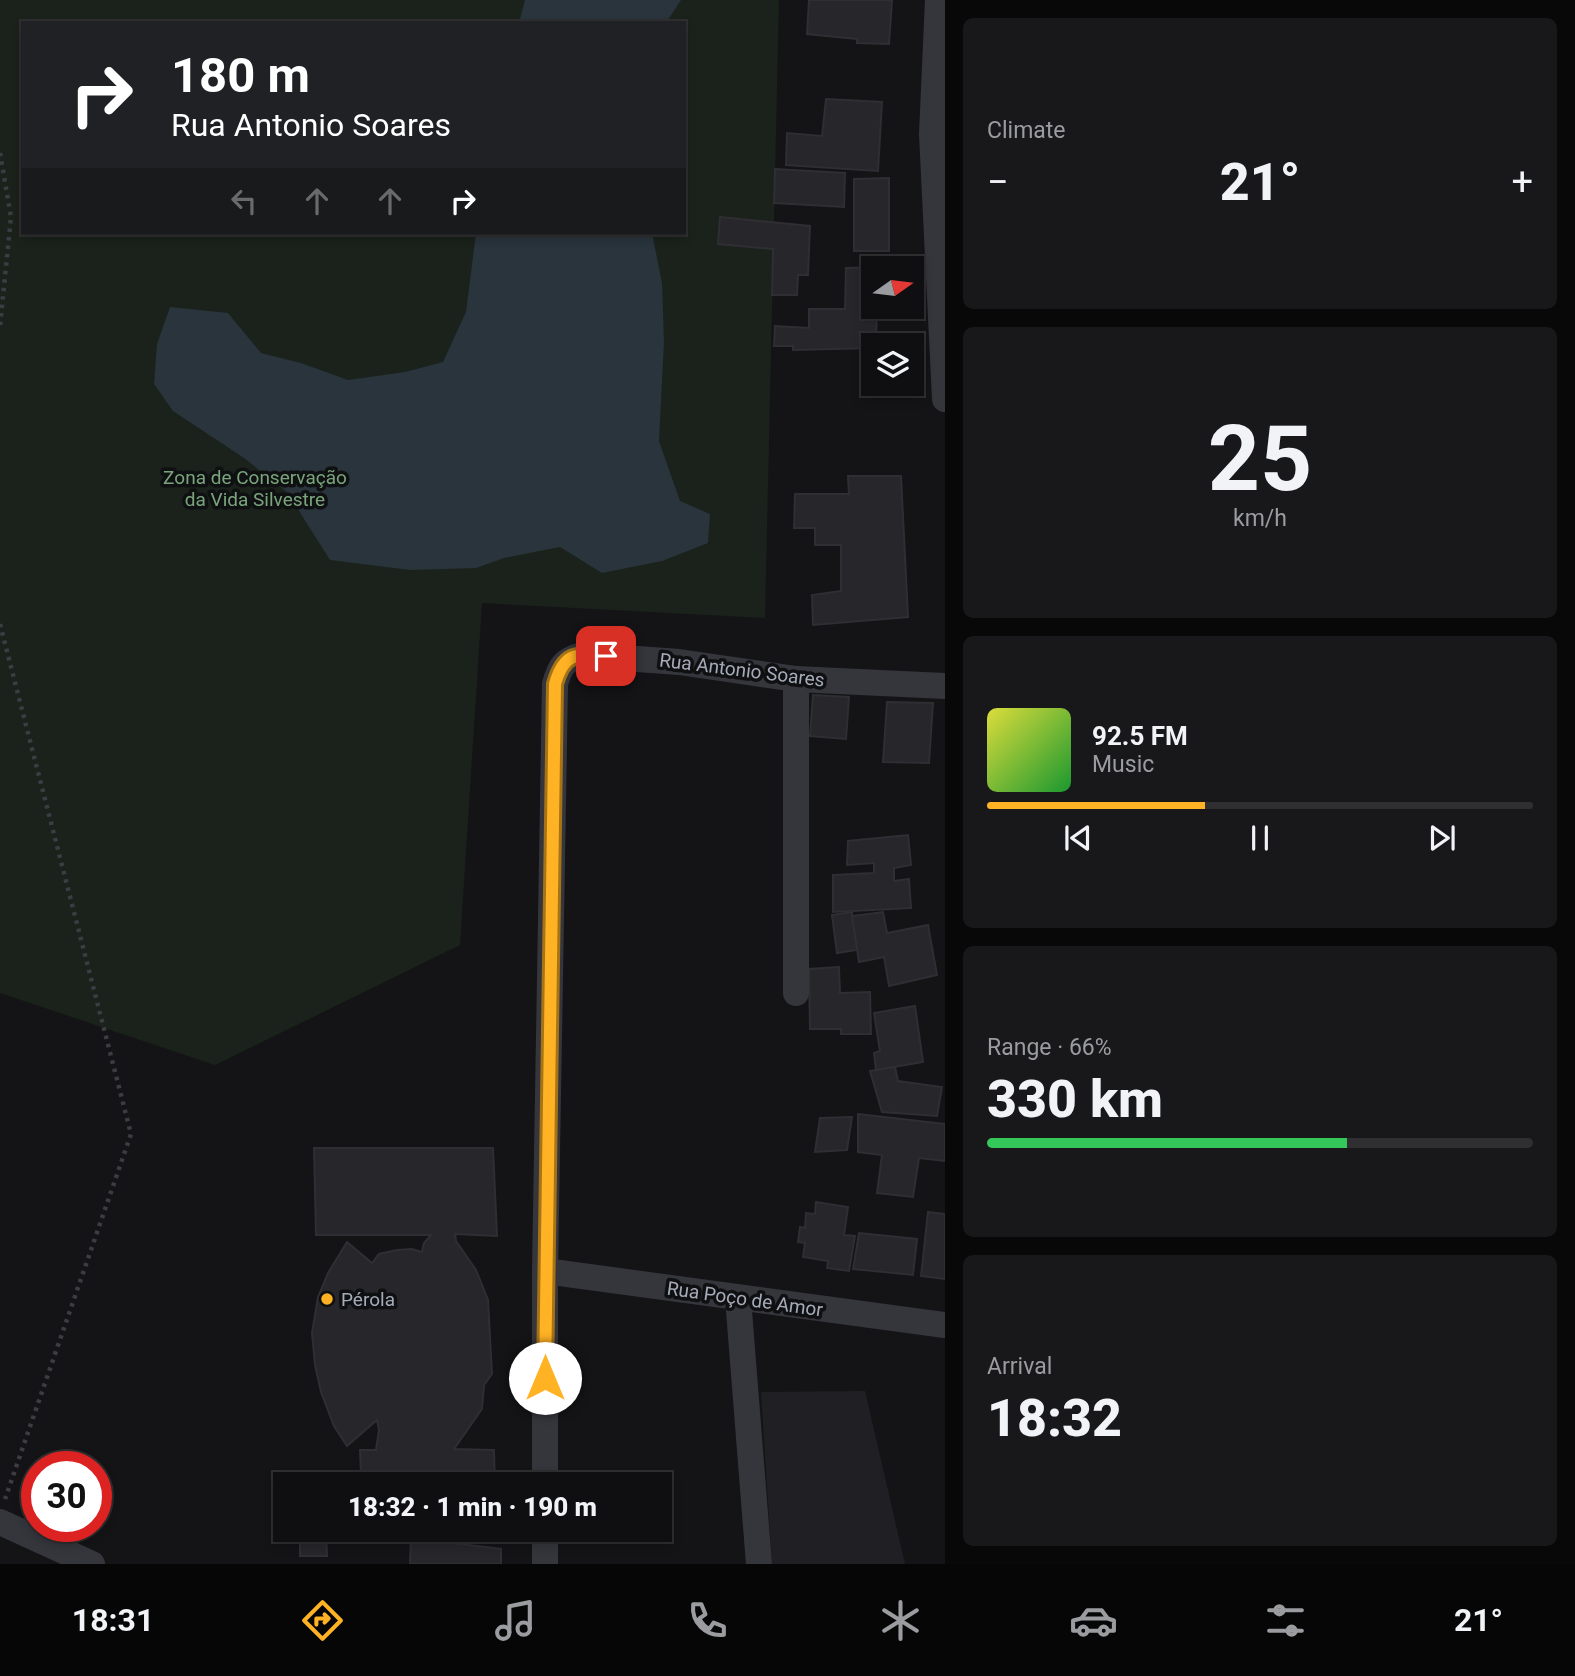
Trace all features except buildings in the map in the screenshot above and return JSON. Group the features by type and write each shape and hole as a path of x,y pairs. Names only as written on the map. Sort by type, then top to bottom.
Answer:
{"street":[{"path":"938,0 945,399"},
{"name":"Rua Antonio Soares","path":"545,1271 555,684 560,666 569,659 582,655 679,662 796,679 945,686"},
{"path":"796,679 796,993"},
{"path":"545,1271 545,1472"},
{"name":"Rua Poço de Amor","path":"545,1271 945,1325"},
{"path":"738,1298 759,1564"},
{"path":"2,1512 92,1564"},
{"path":"545,1542 545,1564"}],"path":[{"path":"0,153 11,217 0,326"},
{"path":"0,624 131,1134 2,1512"}],"shaded area":[{"path":"525,0 681,0 667,21 520,21"},
{"path":"476,235 651,235 662,283 664,342 659,441 680,501 710,514 708,543 662,561 602,573 560,547 504,558 476,568 410,570 330,560 287,492 244,458 173,411 154,384 157,344 170,307 228,313 261,353 301,363 348,380 405,372 443,362 466,312"},
{"path":"865,1391 905,1564 772,1564 761,1392"}],"green space":[{"name":"Zona de Conservação da Vida Silvestre","path":"0,0 779,0 765,618 482,603 460,945 215,1065 0,993"}],"place":[{"name":"Pérola","path":"327,1299"}],"route":[{"path":"545,1378 555,684 560,666 569,659 582,655 606,656"}]}
